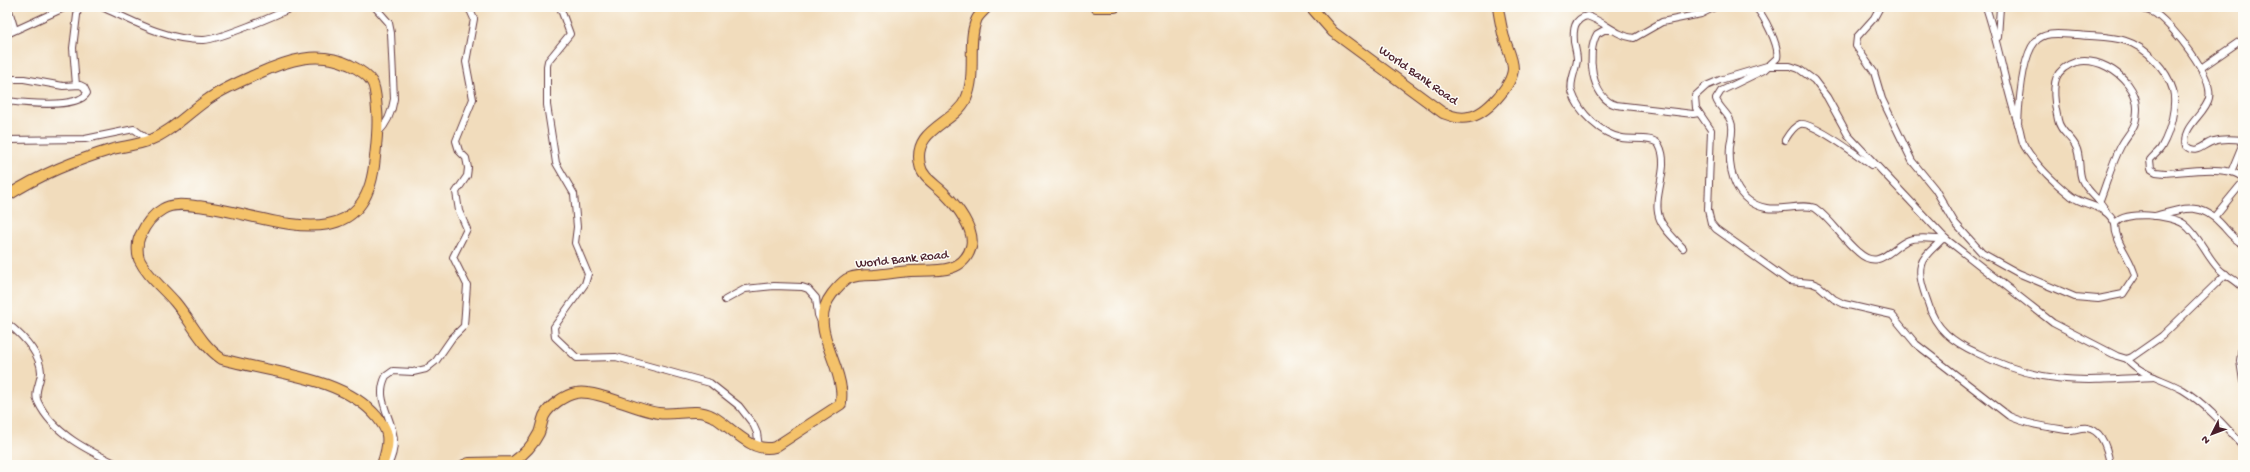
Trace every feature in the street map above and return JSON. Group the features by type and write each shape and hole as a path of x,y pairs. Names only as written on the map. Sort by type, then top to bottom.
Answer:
{"main road":[{"name":"World Bank Road","path":"759,447 775,447 842,404 841,388 824,339 823,327 825,306 831,295 847,279 858,276 910,271 939,271 955,267 968,256 972,244 970,231 945,194 927,178 920,166 920,153 929,132 965,99 973,65 976,20 987,7"},
{"path":"1095,7 1115,7"},
{"name":"World Bank Road","path":"1311,7 1333,32 1443,113 1455,118 1471,117 1486,107 1499,96 1510,79 1513,70 1512,60 1503,35 1498,7"},
{"path":"7,196 34,179 55,169 114,149 149,140 172,128 209,98 234,84 271,68 307,56 326,57 341,61 359,69 373,82 378,132 371,183 364,199 352,214 342,220 330,224 291,226 223,209 174,205 164,208 147,222 138,240 138,257 163,291 175,302 212,352 222,359 321,384 358,400 372,411 382,424 387,435 382,465"},
{"path":"464,465 469,463 512,462 532,444 539,433 545,414 550,408 576,393 594,394 659,414 701,412 710,415 759,447"}],"street":[{"path":"8,7 15,30"},
{"path":"7,34 66,7"},
{"path":"76,85 73,48 78,7"},
{"path":"102,7 164,34 205,40 228,33 293,7"},
{"path":"375,7 389,24 391,33 394,99 393,109 384,126 378,132"},
{"path":"388,465 392,457 394,440 393,428 382,401 383,387 386,376 393,371 421,370 432,365 466,322 467,285 453,257 467,229 459,211 456,192 467,176 468,168 466,158 459,151 456,141 473,99 466,62 474,19 470,10 465,7"},
{"path":"560,7 570,34 548,61 547,105 556,163 574,194 577,227 574,243 588,274 585,284 554,326 555,337 577,358 616,356 666,372 710,383 739,406 753,424 757,433 759,447"},
{"path":"1683,248 1661,222 1658,212 1663,159 1659,145 1654,141 1621,138 1605,132 1587,116 1573,93 1572,85 1577,56 1573,27 1577,21 1587,16 1600,20 1612,30 1630,38 1636,38 1662,22 1701,14 1715,7"},
{"path":"1755,7 1763,16 1778,52 1777,58 1770,66 1745,80 1726,87 1717,94 1716,99 1731,122 1729,165 1735,186 1746,198 1767,208 1789,209 1809,206 1815,208 1857,252 1871,259 1879,260 1888,256 1909,240 1944,239"},
{"path":"1880,7 1874,18 1859,33 1856,46 1874,72 1882,99 1912,161 1929,181 1955,223 1982,253 2018,273 2075,297 2098,299 2113,298 2123,294 2135,276 2133,265 2115,233 2115,224 2100,200 2090,191 2082,180 2077,148 2060,128 2057,119 2055,81 2058,73 2077,62 2104,65 2119,74 2130,85 2136,102 2135,128 2120,147 2100,200"},
{"path":"1986,7 1999,47"},
{"path":"2000,7 1997,33 1999,47 2011,106 2024,146 2054,179 2080,201 2106,211"},
{"path":"2136,7 2155,13 2162,19 2189,50 2201,68 2208,84 2210,96 2207,105 2193,121 2187,134 2186,146 2193,150 2199,149 2215,140 2243,140"},
{"path":"1612,30 1604,30 1597,34 1593,47 1593,82 1606,100 1616,105 1699,113"},
{"path":"2018,124 2019,104 2028,54 2038,38 2043,35 2057,34 2115,38 2128,41 2143,50 2166,76 2172,89 2170,123 2163,146 2150,160 2151,169 2156,172 2165,173 2213,170 2231,172 2243,178"},
{"path":"2201,68 2243,39"},
{"path":"2110,465 2105,446 2097,433 2088,428 2068,430 2022,421 2009,416 1916,344 1892,315 1844,304 1834,299 1819,286 1812,283 1789,281 1716,229 1711,223 1708,210 1711,130 1696,108 1696,96 1706,86 1720,80 1770,66 1790,66 1799,69 1814,80 1827,97 1848,135 1944,239 2053,323 2117,356 2127,359 2136,368 2168,382 2194,398 2243,446"},
{"path":"7,79 24,79 63,86 82,86 87,93 82,99 47,104 7,101"},
{"path":"1785,140 1799,124 1805,125 1838,141 1889,180"},
{"path":"7,140 85,139 134,129 149,140"},
{"path":"2231,172 2243,143"},
{"path":"2214,216 2243,182"},
{"path":"2154,217 2178,210 2195,208 2205,210 2214,216 2233,239 2243,244"},
{"path":"2115,224 2118,220 2130,215 2154,217 2184,223 2220,270 2234,279 2243,288"},
{"path":"1944,239 1923,261 1920,274 1929,308 1936,322 1945,334 1959,345 2014,370 2046,378 2088,382 2154,377"},
{"path":"2127,359 2162,336 2226,274"},
{"path":"724,300 744,289 774,286 802,287 808,289 816,298 818,315 823,327"},
{"path":"7,323 21,333 35,353 41,373 37,386 37,401 43,410 73,441 119,465"},
{"path":"2243,338 2240,361 2243,381"}]}
